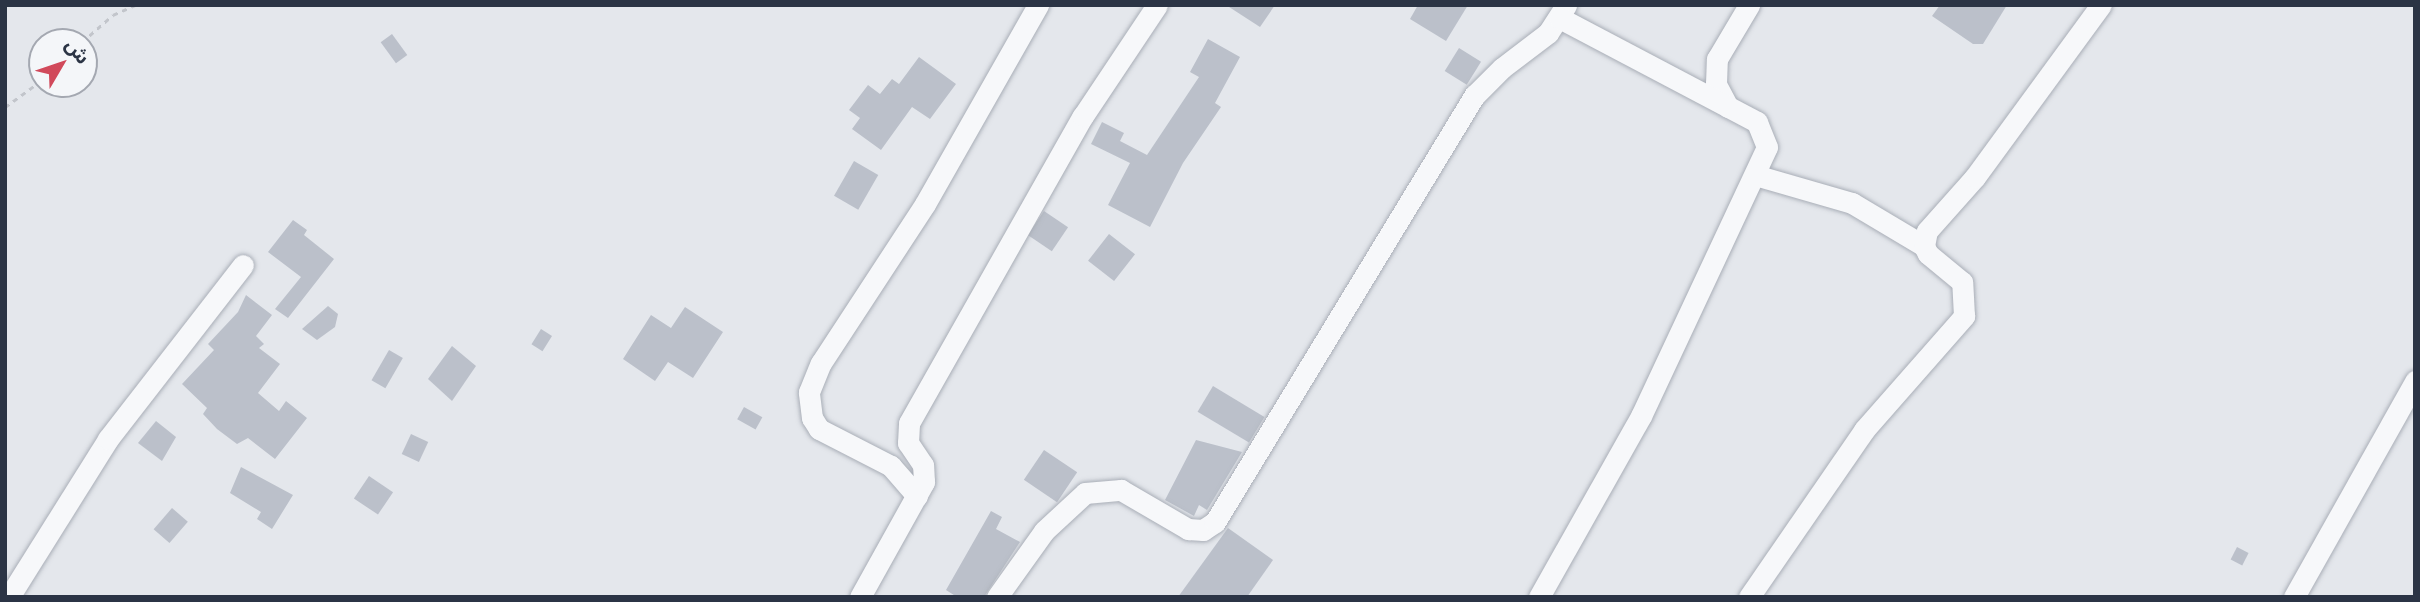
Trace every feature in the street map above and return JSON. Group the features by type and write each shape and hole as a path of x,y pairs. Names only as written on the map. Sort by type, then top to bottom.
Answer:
{"street":[{"path":"916,496 891,466 819,429 808,405 809,392 821,363 925,204 1038,5"},
{"path":"860,597 916,496 925,470 908,443 909,423 1083,116 1157,5"},
{"path":"1728,107 1716,84 1717,59 1749,5"},
{"path":"1924,246 1931,226 1975,177 2101,5"},
{"path":"997,597 1044,531 1085,493 1121,490 1188,529 1203,530 1215,522 1475,95 1563,12 1757,122 1767,138 1755,175 1641,416 1539,597"},
{"path":"1749,597 1864,430 1964,316 1962,282 1924,246 1852,203 1755,175"},
{"path":"9,597 108,439 243,265"},
{"path":"2294,597 2415,382"}],"path":[{"path":"98,28 113,15 135,5"},
{"path":"5,107 28,90"}],"building":[{"path":"1226,5 1275,5 1260,27"},
{"path":"1418,5 1468,5 1446,41 1410,19"},
{"path":"1940,5 2007,5 1983,44 1973,44 1932,16"},
{"path":"392,34 407,55 396,63 381,42"},
{"path":"1208,39 1240,57 1215,103 1221,107 1183,163 1150,227 1108,205 1130,163 1091,144 1102,122 1124,133 1120,141 1147,155 1199,77 1190,72"},
{"path":"1459,48 1481,62 1467,85 1445,71"},
{"path":"919,57 956,84 930,119 912,107 881,150 852,129 860,118 849,110 868,85 880,94 892,79 899,84"},
{"path":"854,161 878,175 858,210 834,196"},
{"path":"1044,211 1068,227 1052,251 1028,235"},
{"path":"293,220 307,230 304,235 334,259 288,318 275,309 301,277 268,252"},
{"path":"1109,234 1135,254 1114,281 1088,261"},
{"path":"246,295 272,315 256,336 264,344 259,348 280,364 258,393 279,411 286,401 307,418 275,459 248,438 237,444 217,429 203,414 207,408 182,384 214,350 208,344 238,312"},
{"path":"328,306 338,314 335,327 317,340 302,329"},
{"path":"685,307 723,332 693,378 668,362 655,381 623,359 651,315 671,328"},
{"path":"541,329 552,336 542,351 531,344"},
{"path":"452,346 476,366 452,401 428,379"},
{"path":"389,350 403,358 385,388 372,380"},
{"path":"1213,386 1264,417 1249,443 1198,412"},
{"path":"744,407 762,417 756,429 737,419"},
{"path":"156,421 176,437 162,461 138,443"},
{"path":"411,434 428,442 419,462 402,454"},
{"path":"1196,440 1242,452 1207,510 1199,505 1194,516 1165,500"},
{"path":"1044,450 1077,472 1057,502 1024,480"},
{"path":"241,467 293,495 272,529 257,519 261,512 230,493"},
{"path":"369,476 393,492 378,515 354,498"},
{"path":"172,508 188,522 169,543 154,529"},
{"path":"991,511 1002,517 996,529 1020,542 984,597 957,597 946,590"},
{"path":"1228,528 1273,560 1247,597 1178,597"},
{"path":"2237,547 2249,553 2242,565 2231,559"}]}
